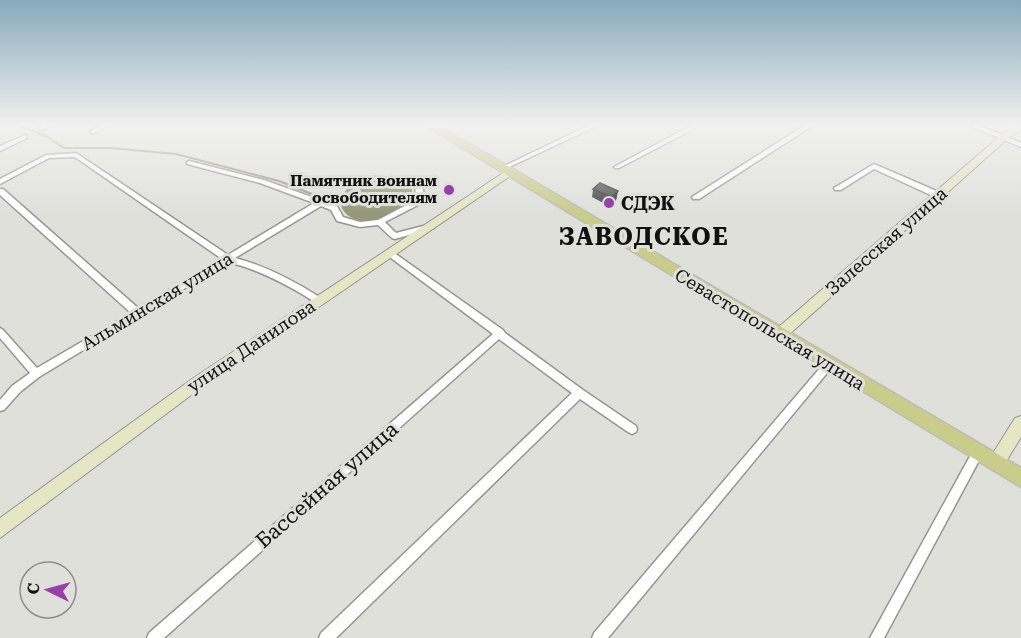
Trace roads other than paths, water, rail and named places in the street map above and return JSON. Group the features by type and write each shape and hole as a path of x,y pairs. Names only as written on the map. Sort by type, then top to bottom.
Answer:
{"main road":[{"name":"Севастопольская улица","path":"478,154 1021,478"},
{"name":"Залесская улица","path":"779,334 985,154"},
{"name":"улица Данилова","path":"0,529 197,383 390,253 506,170"},
{"path":"996,463 1007,442 1021,423"}],"street":[{"path":"506,170 538,154"},
{"path":"617,167 643,154"},
{"path":"696,197 765,154"},
{"path":"0,182 48,156 76,155 228,259 257,266 282,277 318,300"},
{"path":"189,163 262,181 334,208 340,219 360,225 380,222 417,202 420,196 419,185"},
{"path":"838,188 874,166 938,195"},
{"path":"0,191 137,313"},
{"name":"Альминская улица","path":"0,407 16,389 36,374 320,203"},
{"path":"380,222 395,236 430,225"},
{"path":"390,253 579,393 632,429"},
{"path":"0,332 36,374"},
{"name":"Бассейная улица","path":"154,638 500,333"},
{"path":"599,638 829,364"},
{"path":"326,638 579,393"},
{"path":"877,638 978,452"}],"waterway":[{"path":"174,154 279,181 317,196 344,196"}],"place":[{"name":"Памятник воинам освободителям","path":"449,190"},
{"name":"СДЭК","path":"609,203"}],"district":[{"name":"ЗАВОДСКОЕ","path":"644,237"}]}
